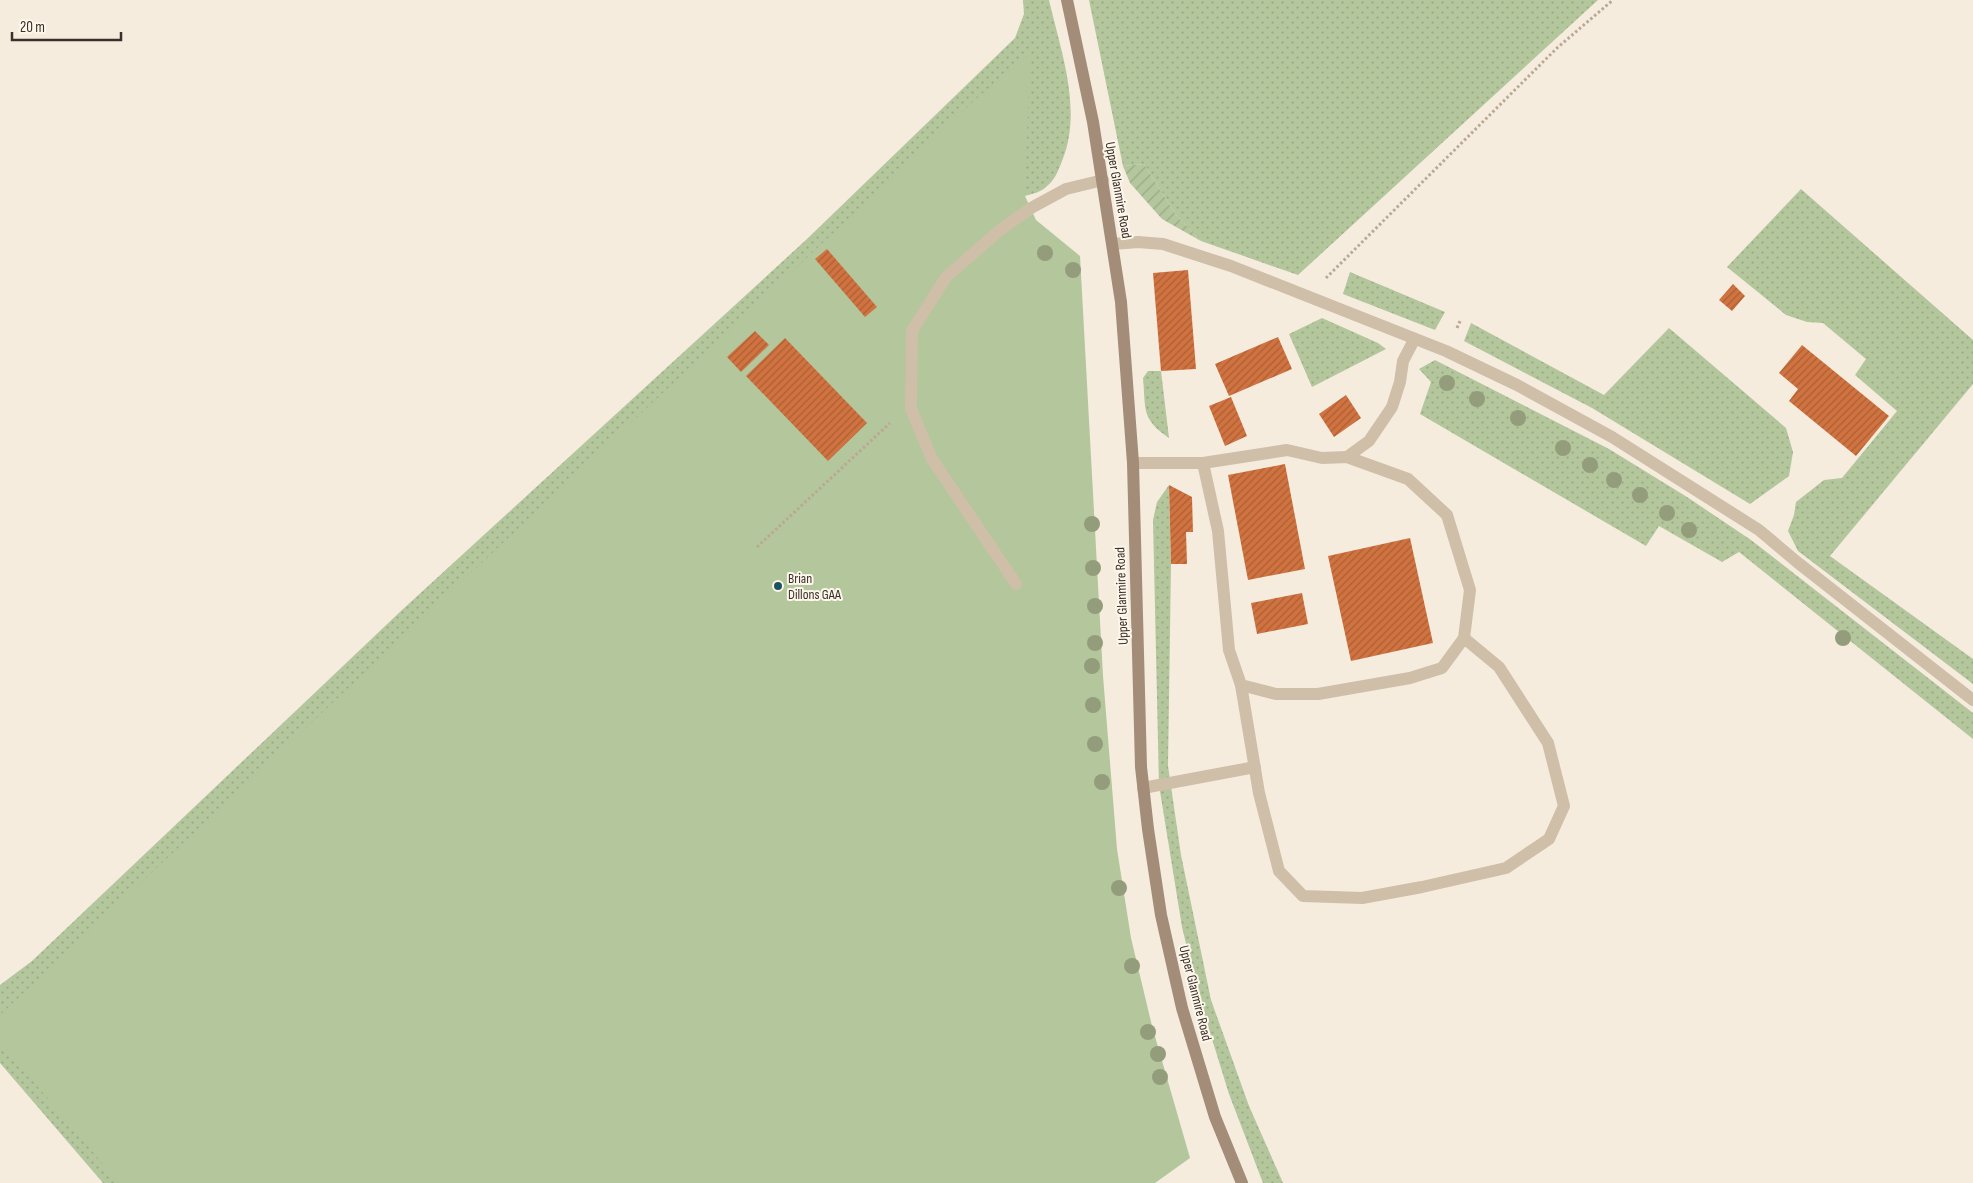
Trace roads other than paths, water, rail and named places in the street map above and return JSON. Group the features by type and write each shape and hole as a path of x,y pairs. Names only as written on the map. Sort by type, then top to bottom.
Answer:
{"main road":[{"name":"Upper Glanmire Road","path":"1067,0 1103,180 1122,302 1133,463 1143,788 1162,915 1182,1008 1215,1117 1242,1183"}],"street":[{"path":"1016,584 932,459 912,410 912,332 946,277 1000,230 1031,208 1066,189 1103,180"},
{"path":"1113,244 1138,242 1163,244 1274,283 1414,340 1446,351 1517,385 1612,437 1759,530 1973,700"},
{"path":"1347,456 1369,442 1392,407 1400,382 1403,361 1414,340"},
{"path":"1133,463 1203,463 1286,450 1322,458 1347,456 1408,479 1447,514 1470,590 1464,638 1442,668 1410,678 1318,694 1276,694 1241,685"},
{"path":"1203,463 1218,531 1229,650 1241,685 1259,793 1279,871 1303,896 1362,898 1506,868 1549,839 1564,806 1548,743 1499,667 1464,638"},
{"path":"1143,788 1255,767"}],"place":[{"name":"Brian Dillons GAA","path":"778,586"}]}
